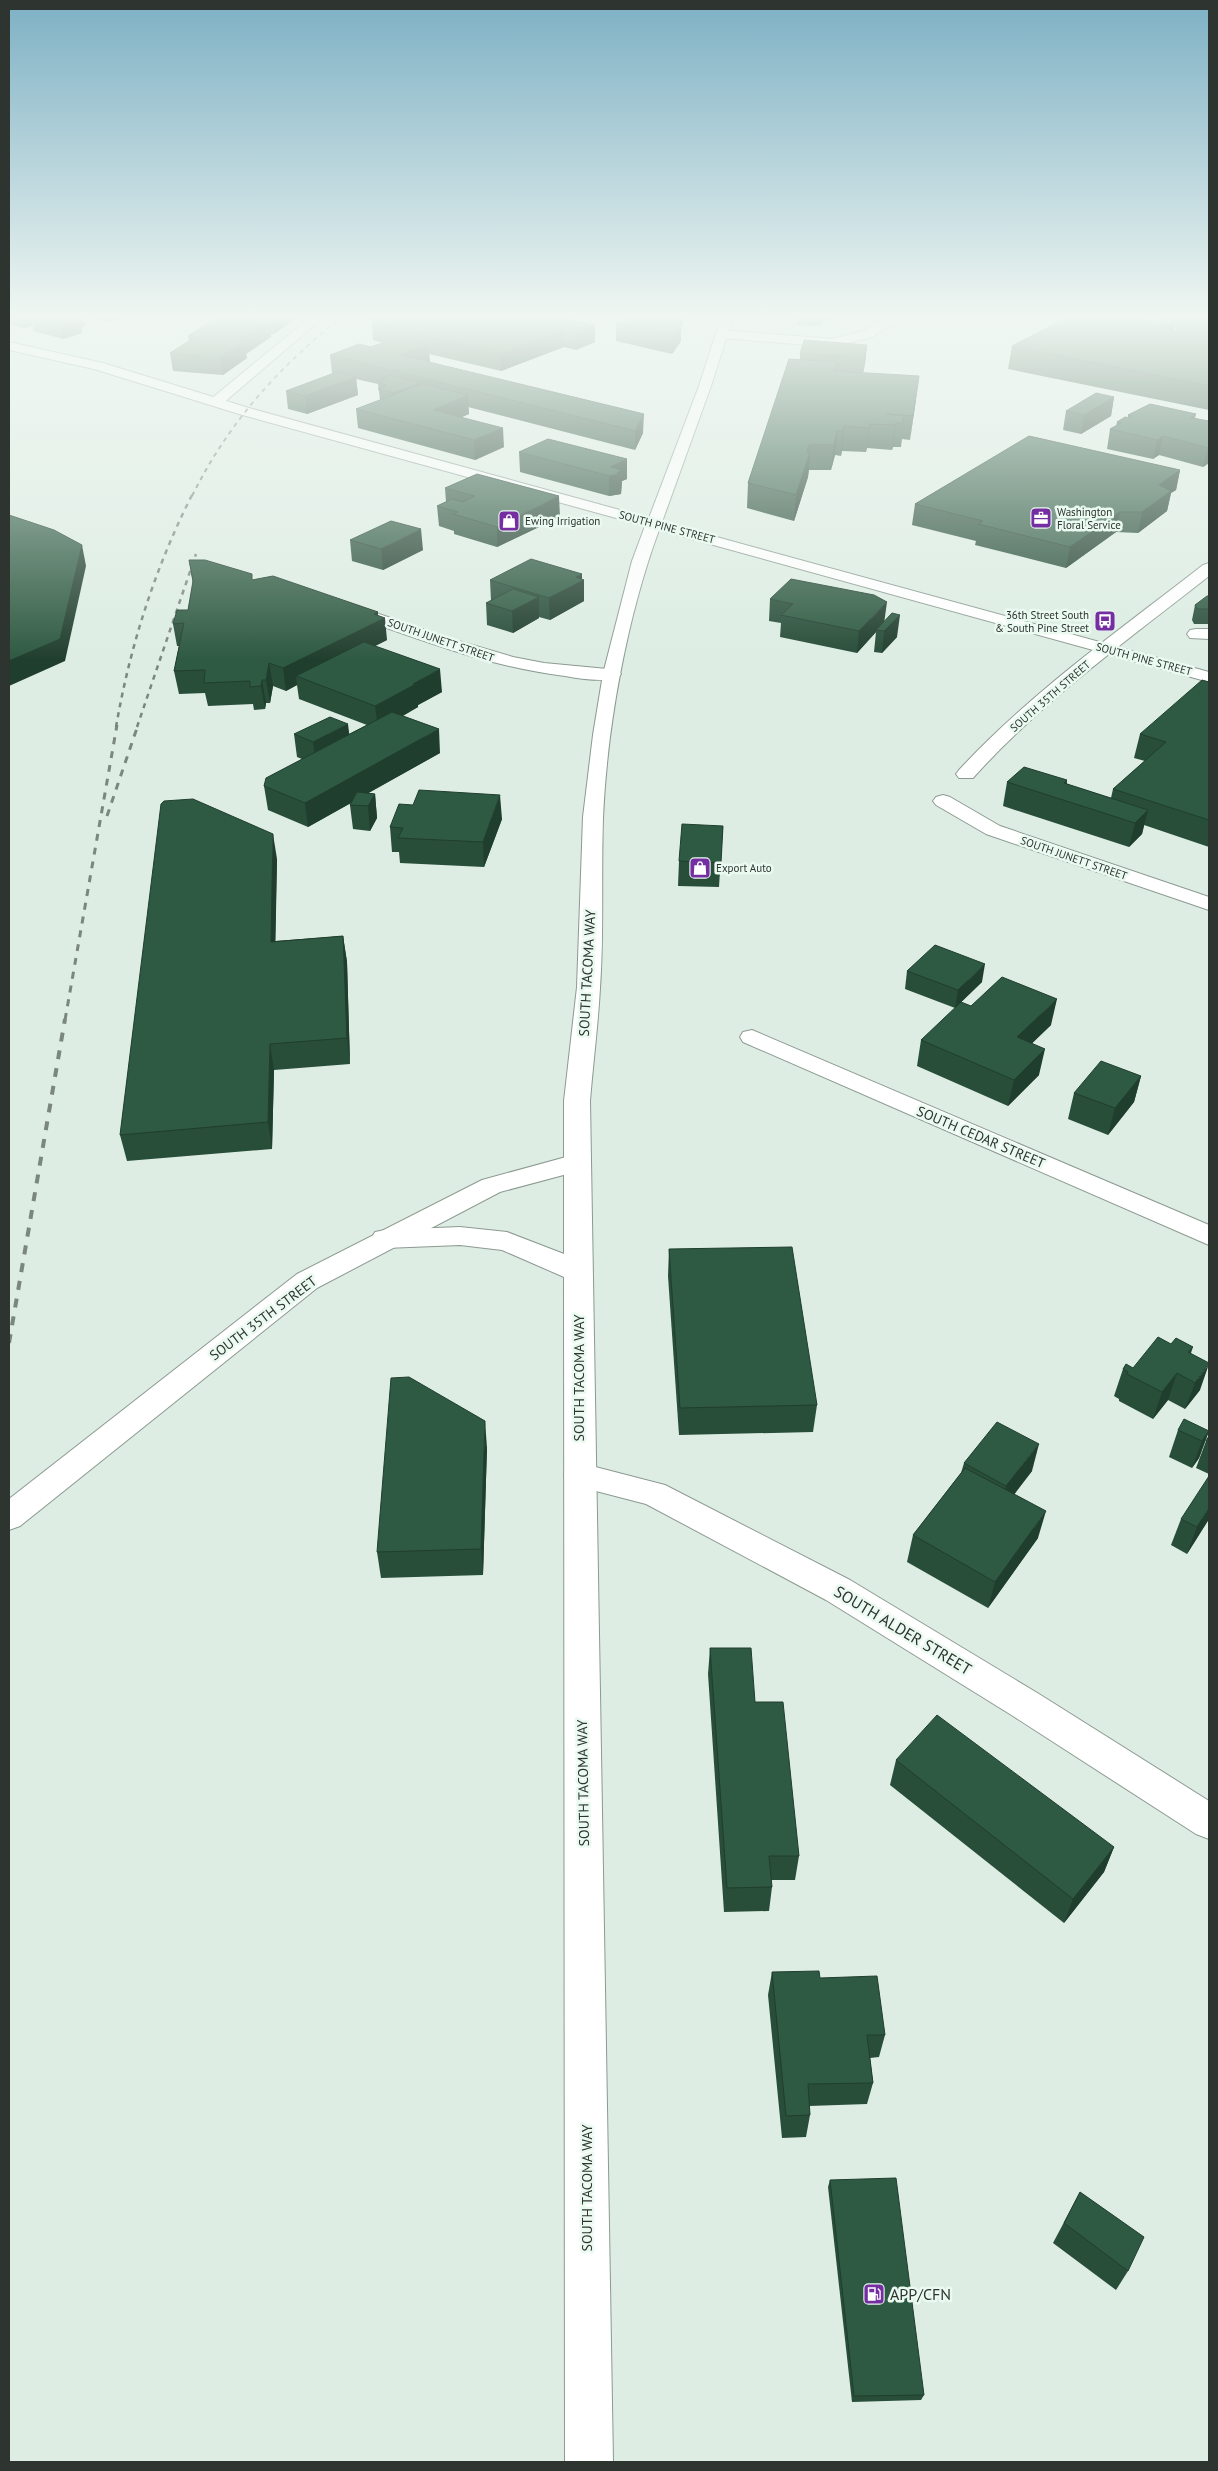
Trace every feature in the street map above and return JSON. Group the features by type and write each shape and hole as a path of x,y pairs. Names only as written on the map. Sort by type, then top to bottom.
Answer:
{"main road":[{"name":"SOUTH PINE STREET","path":"314,429 1209,677"},
{"name":"SOUTH TACOMA WAY","path":"589,2462 577,1163 578,1101 589,987 593,817 602,735 612,674 640,560 687,429"},
{"name":"SOUTH 35TH STREET","path":"966,774 982,755 1106,648 1209,568"},
{"name":"SOUTH JUNETT STREET","path":"330,602 511,664 564,673 612,674"},
{"name":"SOUTH JUNETT STREET","path":"943,801 993,830 1209,904"},
{"name":"SOUTH CEDAR STREET","path":"752,1038 1209,1236"},
{"name":"SOUTH 35TH STREET","path":"9,1517 307,1281 490,1186 577,1163"},
{"path":"385,1239 460,1236 507,1241 579,1272"},
{"name":"SOUTH ALDER STREET","path":"580,1475 654,1494 838,1590 1026,1705 1209,1822"}],"building":[{"path":"433,429 500,429 474,440"},
{"path":"766,429 843,429 843,431 837,431 834,445 809,445 807,452 810,452 796,495 748,483"},
{"path":"1111,429 1209,429 1208,448 1163,436 1157,440"},
{"name":"Washington Floral Service","path":"1029,436 1180,470 1159,485 1171,491 1142,512 1120,512 1070,547 978,524 983,521 915,504"},
{"path":"548,439 627,459 610,467 622,470 617,473 621,474 609,476 519,452"},
{"path":"477,474 559,496 497,527 453,514 458,512 437,506 452,499 462,502 475,496 445,488"},
{"path":"9,515 54,530 82,545 60,639 9,661"},
{"path":"391,521 421,529 381,549 350,540"},
{"path":"531,559 582,574 576,577 584,580 549,598 490,580"},
{"path":"189,560 205,560 252,574 252,580 273,576 378,612 374,614 385,618 283,668 269,663 266,680 262,680 261,686 250,687 250,681 204,683 205,670 174,671 184,623 173,624 177,610 188,610 193,581"},
{"path":"791,579 874,595 887,602 859,631 781,615 793,604 770,599"},
{"path":"513,589 539,597 512,611 486,603"},
{"path":"1209,596 1209,609 1197,609 1195,605"},
{"path":"892,613 900,615 884,631 876,630"},
{"path":"364,642 440,669 375,706 296,676"},
{"path":"1202,680 1209,682 1209,820 1113,789 1166,742 1140,734"},
{"path":"392,712 439,729 305,803 264,786 266,778"},
{"path":"330,717 348,724 313,742 294,734"},
{"path":"1024,767 1067,780 1064,783 1148,810 1135,823 1007,782"},
{"path":"419,790 500,795 483,842 398,838 403,828 390,827 399,804 413,805"},
{"path":"357,792 375,794 368,806 350,805"},
{"path":"193,799 273,834 271,942 343,936 347,1038 270,1044 268,1122 120,1135 161,804 164,801"},
{"path":"682,824 723,826 721,863 679,861"},
{"path":"935,945 985,964 958,990 907,971"},
{"path":"1002,977 1057,999 1017,1037 1045,1049 1014,1080 921,1040 961,1002 971,1006"},
{"path":"1101,1061 1141,1076 1115,1108 1074,1093"},
{"path":"792,1247 817,1405 680,1408 669,1249"},
{"path":"1158,1337 1171,1344 1176,1338 1193,1347 1188,1352 1209,1363 1195,1383 1177,1373 1162,1392 1127,1374 1128,1372 1123,1369 1126,1364 1133,1368"},
{"path":"409,1377 485,1421 481,1549 377,1552 391,1378"},
{"path":"1184,1419 1209,1431 1202,1441 1178,1430"},
{"path":"997,1422 1039,1444 1006,1486 964,1463"},
{"path":"965,1468 1046,1511 995,1582 913,1535"},
{"path":"1209,1476 1209,1508 1197,1527 1181,1519"},
{"path":"710,1648 751,1648 755,1702 783,1702 799,1856 769,1856 772,1887 727,1888"},
{"path":"937,1715 1114,1847 1073,1899 896,1760"},
{"path":"819,1971 820,1978 877,1976 885,2035 867,2035 873,2083 808,2084 810,2115 786,2116 772,1972"},
{"name":"APP/CFN","path":"896,2178 924,2395 854,2396 830,2180"},
{"path":"1080,2192 1144,2237 1128,2271 1064,2223"}],"railway":[{"path":"192,496 233,429"},
{"path":"116,727 136,637 145,608 166,551 192,495"},
{"path":"137,727 196,554"},
{"path":"65,1020 117,725"},
{"path":"107,816 138,725"},
{"path":"9,1343 65,1019"}],"place":[{"name":"Washington Floral Service","path":"1041,518"},
{"name":"Ewing Irrigation","path":"509,521"},
{"name":"36th Street South & South Pine Street","path":"1105,621"},
{"name":"Export Auto","path":"700,868"},
{"name":"APP/CFN","path":"874,2294"}]}
